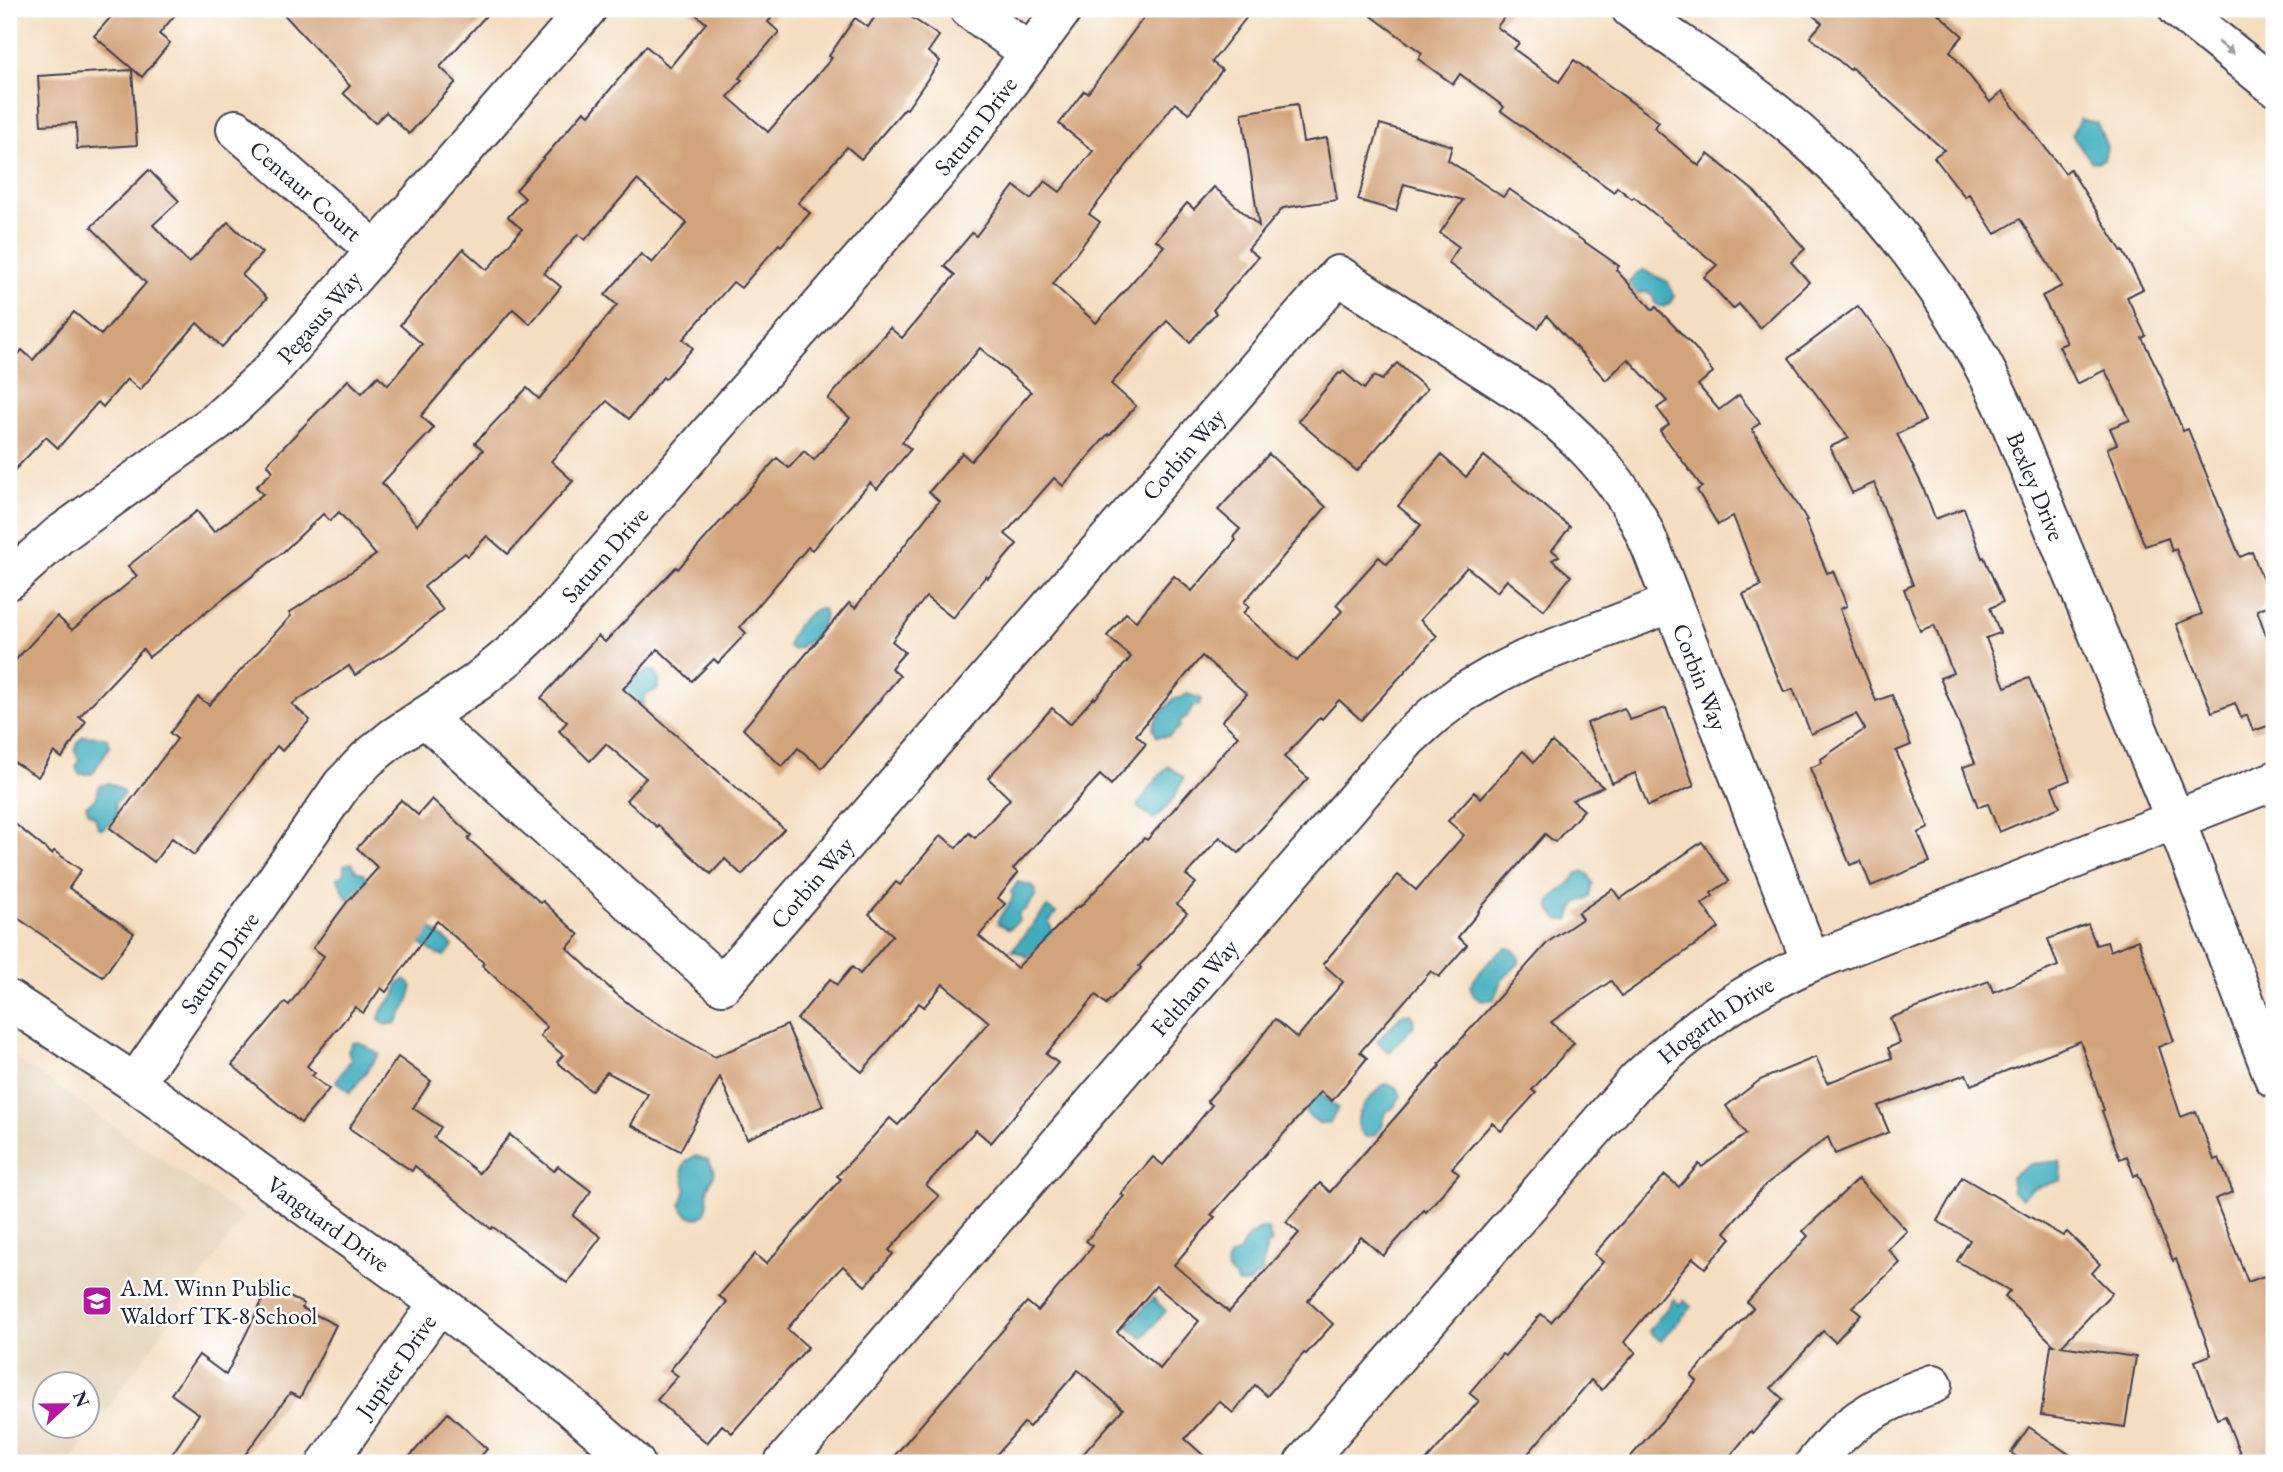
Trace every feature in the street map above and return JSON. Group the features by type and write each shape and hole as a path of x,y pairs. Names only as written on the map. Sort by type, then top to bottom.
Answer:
{"main road":[{"name":"Pegasus Way","path":"9,580 58,536 216,422 269,373 587,9"},
{"path":"969,9 1030,53"},
{"name":"Saturn Drive","path":"135,1083 342,785 367,759 394,737 477,682 542,624 963,143 1063,9"},
{"name":"Bexley Drive","path":"1631,9 1777,113 1838,168 1894,229 1944,296 1986,368 2003,405 2175,819 2274,1078"},
{"path":"2178,9 2274,86"},
{"name":"Centaur Court","path":"236,129 376,251"},
{"name":"Corbin Way","path":"424,717 722,985 1338,275 1535,402 1592,452 1616,482 1636,515 1672,603 1811,962"},
{"name":"Feltham Way","path":"784,1463 1408,738 1434,714 1494,675 1526,659 1672,603"},
{"name":"Hogarth Drive","path":"1304,1463 1637,1080 1668,1050 1702,1023 1738,999 1811,962 2274,781"},
{"name":"Vanguard Drive","path":"9,1000 135,1083 439,1303 570,1406 635,1463"},
{"name":"Jupiter Drive","path":"327,1463 439,1303"},
{"path":"1815,1463 1841,1434 1869,1413 1899,1396 1933,1384"}],"shaded area":[{"name":"A.M. Winn Public Waldorf TK-8 School","path":"9,1053 244,1217 102,1417 102,1370 32,1370 32,1440 85,1440 69,1463 9,1463"}],"water":[{"path":"2080,119 2097,123 2107,147 2104,159 2091,161 2074,138 2072,134"},
{"path":"1643,270 1668,282 1674,297 1669,304 1663,307 1655,304 1653,296 1648,292 1636,293 1628,284 1634,275"},
{"path":"816,609 823,609 825,616 821,627 805,644 794,650 788,646 791,635 802,620"},
{"path":"648,671 656,673 659,684 658,689 645,695 643,706 616,700 635,677"},
{"path":"1187,694 1201,699 1199,706 1193,706 1188,716 1180,721 1180,727 1169,736 1157,737 1153,728 1156,720 1174,698"},
{"path":"83,736 107,738 110,746 92,774 79,774 76,767 79,760 75,752"},
{"path":"1168,766 1184,778 1170,804 1154,819 1137,807"},
{"path":"109,783 124,794 115,803 117,815 102,829 98,827 95,817 89,813 86,806 97,797 99,786"},
{"path":"352,863 356,871 363,873 368,881 358,898 347,898 337,878 344,874 344,865"},
{"path":"1583,871 1593,883 1590,896 1576,904 1569,920 1560,920 1552,912 1551,900 1576,874"},
{"path":"1018,882 1033,886 1036,895 1026,909 1019,913 1019,920 1009,929 997,923 1012,900 1011,892"},
{"path":"1047,907 1056,913 1049,922 1053,933 1028,957 1012,950"},
{"path":"430,927 453,946 445,956 438,955 411,937"},
{"path":"1506,948 1512,949 1519,957 1519,963 1501,981 1494,999 1482,1001 1474,996 1470,986 1486,965"},
{"path":"405,979 413,987 407,1005 396,1023 385,1025 379,1020 381,1012 395,997 398,984"},
{"path":"1410,1013 1414,1025 1389,1053 1377,1041 1403,1014"},
{"path":"359,1042 379,1054 350,1093 336,1081 351,1060 348,1051 353,1043"},
{"path":"1386,1084 1396,1087 1401,1096 1394,1107 1386,1112 1382,1127 1375,1135 1366,1137 1360,1130 1358,1117 1371,1097"},
{"path":"1318,1092 1338,1108 1330,1123 1320,1124 1296,1102"},
{"path":"695,1156 709,1160 714,1170 708,1187 706,1210 704,1215 697,1218 686,1213 681,1206 686,1188 682,1169 686,1161"},
{"path":"2060,1161 2062,1180 2032,1189 2022,1198 2013,1192 2011,1177 2031,1164"},
{"path":"1260,1229 1268,1229 1272,1243 1267,1245 1263,1274 1249,1284 1238,1284 1228,1270 1229,1258"},
{"path":"1153,1298 1166,1311 1142,1338 1128,1326"},
{"path":"1674,1299 1679,1305 1684,1300 1692,1306 1661,1341 1649,1331"}],"building":[{"path":"118,9 180,9 159,34 170,43 142,77 94,36"},
{"path":"279,9 492,9 440,67 456,82 409,134 386,112 375,123 343,93 350,86"},
{"path":"689,9 779,9 768,22 779,32 739,78 742,80 728,97 768,132 832,58 829,56 855,18 868,27 880,9 899,9 939,36 928,52 940,61 907,109 905,108 861,159 847,147 798,203 810,213 741,288 733,282 683,339 693,348 665,379 663,377 629,419 607,401 551,461 573,481 508,554 487,536 468,556 465,553 424,587 443,610 395,649 355,675 349,666 292,704 310,720 282,751 277,746 194,855 172,838 154,862 110,828 177,739 170,733 198,697 209,705 291,616 289,613 376,555 339,512 330,521 323,514 283,552 149,657 143,649 79,717 86,721 62,758 54,752 38,777 9,759 9,667 57,616 72,630 137,576 128,566 197,511 214,532 263,494 256,487 273,471 267,464 348,380 362,393 378,376 388,385 422,344 400,325 463,249 487,270 522,229 508,217 525,198 516,190 584,111 589,115 646,46 670,67 706,23","holes":["637,180 687,223 652,263 641,254 605,295 617,305 539,399 527,388 475,443 483,450 417,525 382,483 434,428 421,416 513,309 530,324 561,287 544,273 578,234 585,240"]},
{"path":"1150,9 1253,9 1212,62 1222,70 1189,113 1175,103 1089,214 1100,222 1053,284 1096,323 1164,246 1156,240 1187,203 1194,209 1214,187 1259,226 1242,113 1297,104 1303,142 1327,138 1337,200 1283,208 1248,249 1258,257 1213,310 1216,313 1190,342 1167,321 1111,384 1136,406 1063,486 1054,478 1005,534 1017,544 988,578 986,576 953,618 926,597 892,641 905,652 891,668 900,676 822,768 798,748 782,767 743,729 849,603 855,608 939,501 929,492 962,453 971,461 1031,392 980,348 902,442 911,449 877,489 870,483 812,550 808,547 740,627 746,633 718,663 714,659 692,681 658,649 623,689 784,829 742,875 725,859 711,874 658,825 657,827 626,800 646,778 606,744 590,761 559,731 567,722 541,698 598,636 605,642 676,567 678,569 777,458 789,468 804,451 814,460 850,418 828,399 890,328 902,338 955,275 944,266 972,233 976,236 1014,186 1031,199 1045,181 1060,192 1093,151 1059,124 1084,91 1088,93"},
{"path":"1362,9 1510,9 1497,27 1519,43 1514,49 1559,82 1574,60 1659,122 1654,128 1699,166 1708,154 1755,192 1805,249 1791,262 1809,282 1760,328 1739,304 1733,309 1704,277 1717,265 1634,197 1632,199 1617,187 1614,192 1501,111 1504,107 1460,74 1453,84 1418,59 1422,53"},
{"path":"1805,9 1933,9 1963,36 1950,51 1990,102 2002,92 2065,173 2070,169 2123,251 2143,289 2127,297 2146,336 2142,338 2163,380 2183,431 2188,429 2240,557 2252,552 2272,604 2257,610 2274,658 2274,724 2253,731 2247,715 2241,718 2235,703 2212,712 2176,624 2202,614 2176,549 2172,551 2168,538 2145,546 2107,448 2117,444 2110,428 2130,420 2105,370 2077,384 2059,346 2067,343 2042,296 2062,286 2020,219 1995,234 1969,194 1965,197 1934,157 1944,150 1852,68 1850,70 1810,37 1822,23"},
{"path":"132,70 137,145 77,149 76,123 41,125 38,76"},
{"path":"1380,124 1452,146 1448,160 1503,197 1509,189 1619,266 1616,270 1653,310 1656,307 1695,348 1713,372 1698,385 1719,410 1739,395 1760,423 1752,429 1807,520 1805,521 1827,573 1833,571 1847,606 1840,609 1876,701 1892,695 1911,745 1896,751 1929,828 1918,833 1930,862 1871,886 1861,861 1850,865 1810,768 1822,763 1821,759 1865,729 1856,714 1811,734 1793,689 1784,692 1743,594 1761,586 1733,516 1718,525 1697,490 1702,487 1660,431 1669,424 1657,408 1667,401 1628,359 1606,380 1547,316 1538,328 1448,263 1459,247 1440,233 1463,200 1404,184 1396,211 1358,200"},
{"path":"149,170 179,201 153,225 189,263 228,222 262,253 242,275 267,298 222,347 197,323 140,390 127,379 103,407 98,402 58,448 46,437 9,476 9,365 22,350 33,360 74,312 101,335 146,283 91,227"},
{"path":"1858,306 1890,349 1925,421 1897,434 1923,487 1935,519 1964,508 1982,558 1984,557 2003,602 1990,608 2000,633 1986,638 2005,687 2029,678 2070,780 2052,787 2060,807 1999,832 1988,804 1978,807 1963,767 1975,763 1940,678 1953,673 1934,625 1920,631 1904,589 1913,585 1874,483 1852,493 1830,447 1849,438 1789,358"},
{"path":"1397,363 1427,389 1357,471 1298,421 1339,373 1343,371 1364,389 1374,376 1382,380"},
{"path":"1269,454 1326,507 1244,602 1249,607 1243,613 1297,661 1342,611 1336,605 1379,557 1387,564 1421,525 1398,506 1441,455 1466,477 1484,456 1570,527 1552,550 1559,556 1552,560 1571,576 1544,610 1507,580 1497,592 1467,567 1420,620 1437,636 1361,720 1339,700 1322,719 1320,717 1284,757 1308,778 1239,853 1220,837 1186,875 1196,883 1177,904 1187,913 1139,966 1141,968 1106,1004 1096,995 1046,1054 1058,1063 991,1143 976,1130 926,1185 939,1196 889,1250 893,1254 865,1286 843,1266 821,1289 787,1329 808,1347 732,1433 722,1425 707,1443 657,1400 678,1376 670,1370 727,1302 719,1296 755,1254 766,1264 841,1179 837,1176 890,1118 898,1125 989,1022 943,984 924,1007 919,1003 862,1072 797,1019 830,979 837,985 852,967 860,974 893,935 869,914 896,882 900,885 941,835 956,848 969,833 975,838 1010,799 988,778 1052,708 1070,724 1131,657 1107,636 1126,613 1136,621 1174,576 1192,591 1236,540 1233,537 1240,529 1218,510","holes":["1202,656 1247,694 1222,721 1238,736 1147,840 1144,838 1080,907 1078,906 1017,968 979,936 1005,904 998,898 1018,873 1013,869 1100,775 1111,785 1146,744 1136,735"]},
{"path":"1624,708 1630,720 1666,708 1694,786 1648,806 1635,773 1612,783 1587,723"},
{"path":"1552,742 1603,787 1572,800 1584,810 1555,842 1545,834 1458,937 1467,945 1439,977 1431,971 1360,1052 1367,1058 1332,1101 1321,1092 1211,1215 1215,1217 1174,1265 1229,1312 1299,1233 1286,1222 1320,1183 1330,1192 1548,942 1582,919 1578,913 1613,889 1620,899 1702,842 1729,881 1711,893 1713,896 1702,904 1719,928 1622,996 1611,981 1551,1022 1574,1043 1532,1090 1536,1093 1501,1131 1492,1123 1452,1168 1459,1174 1383,1256 1361,1237 1308,1301 1333,1324 1267,1396 1255,1385 1233,1413 1219,1401 1185,1439 1212,1463 1075,1463 1123,1409 1078,1370 1029,1427 1024,1423 989,1463 888,1463 1027,1302 1038,1311 1093,1246 1086,1241 1124,1196 1121,1194 1153,1157 1163,1165 1212,1105 1207,1101 1275,1019 1297,1038 1343,982 1323,964 1398,875 1416,890 1464,835 1448,821 1474,792 1481,798 1523,751 1534,762","holes":["1156,1286 1199,1321 1160,1369 1117,1332"]},
{"path":"432,799 471,835 468,839 541,903 543,901 579,935 567,948 615,993 647,1018 715,1057 787,1025 823,1106 747,1139 720,1077 680,1151 631,1125 648,1094 607,1072 591,1091 557,1062 563,1055 540,1036 547,1027 482,965 484,963 437,921 386,992 381,988 363,1013 355,1007 307,1066 315,1073 312,1076 329,1089 301,1123 232,1065 285,1002 289,1005 324,956 313,948 348,901 378,868 357,848 401,800 418,815"},
{"path":"9,819 52,854 54,851 81,870 69,888 134,933 103,977 9,912"},
{"path":"2088,924 2096,945 2107,942 2110,951 2138,940 2174,1041 2158,1047 2181,1117 2196,1111 2214,1160 2219,1158 2233,1192 2215,1199 2248,1282 2264,1276 2274,1304 2274,1463 2244,1463 2225,1416 2217,1419 2195,1361 2211,1355 2176,1259 2173,1261 2138,1174 2134,1176 2127,1156 2120,1159 2080,1041 1971,1085 1966,1074 1878,1106 1889,1132 1835,1154 1828,1137 1765,1185 1725,1232 1731,1238 1705,1268 1693,1258 1624,1342 1636,1352 1602,1390 1591,1380 1520,1463 1424,1463 1479,1401 1469,1393 1541,1314 1551,1322 1603,1262 1594,1254 1665,1175 1679,1187 1699,1164 1702,1167 1746,1134 1726,1106 1760,1080 1816,1057 1827,1083 1892,1058 1888,1048 1900,1043 1890,1018 1989,981 1993,992 2058,966 2048,939"},
{"path":"398,1057 431,1081 413,1108 441,1127 434,1138 479,1173 510,1135 554,1171 558,1166 591,1191 573,1216 601,1237 567,1283 493,1227 491,1229 415,1166 412,1171 349,1128"},
{"path":"1962,1177 2063,1236 2067,1232 2100,1264 2092,1273 2112,1293 2061,1346 2136,1357 2125,1427 2041,1415 2051,1345 2054,1345 2005,1297 2010,1291 1957,1261 1970,1240 1937,1221"},
{"path":"1858,1179 1907,1231 1888,1249 1900,1263 1853,1307 1861,1314 1835,1342 1823,1331 1771,1388 1783,1399 1724,1463 1625,1463 1697,1381 1691,1376 1753,1308 1747,1302 1808,1236 1803,1231"},
{"path":"269,1287 304,1304 302,1308 336,1325 300,1398 290,1393 239,1463 166,1463 199,1414 171,1394 199,1355 226,1375"},
{"path":"448,1413 487,1449 475,1463 404,1463"},
{"path":"2029,1427 2082,1463 2026,1463 2011,1453"}],"place":[{"name":"A.M. Winn Public Waldorf TK-8 School","path":"97,1301"}]}
